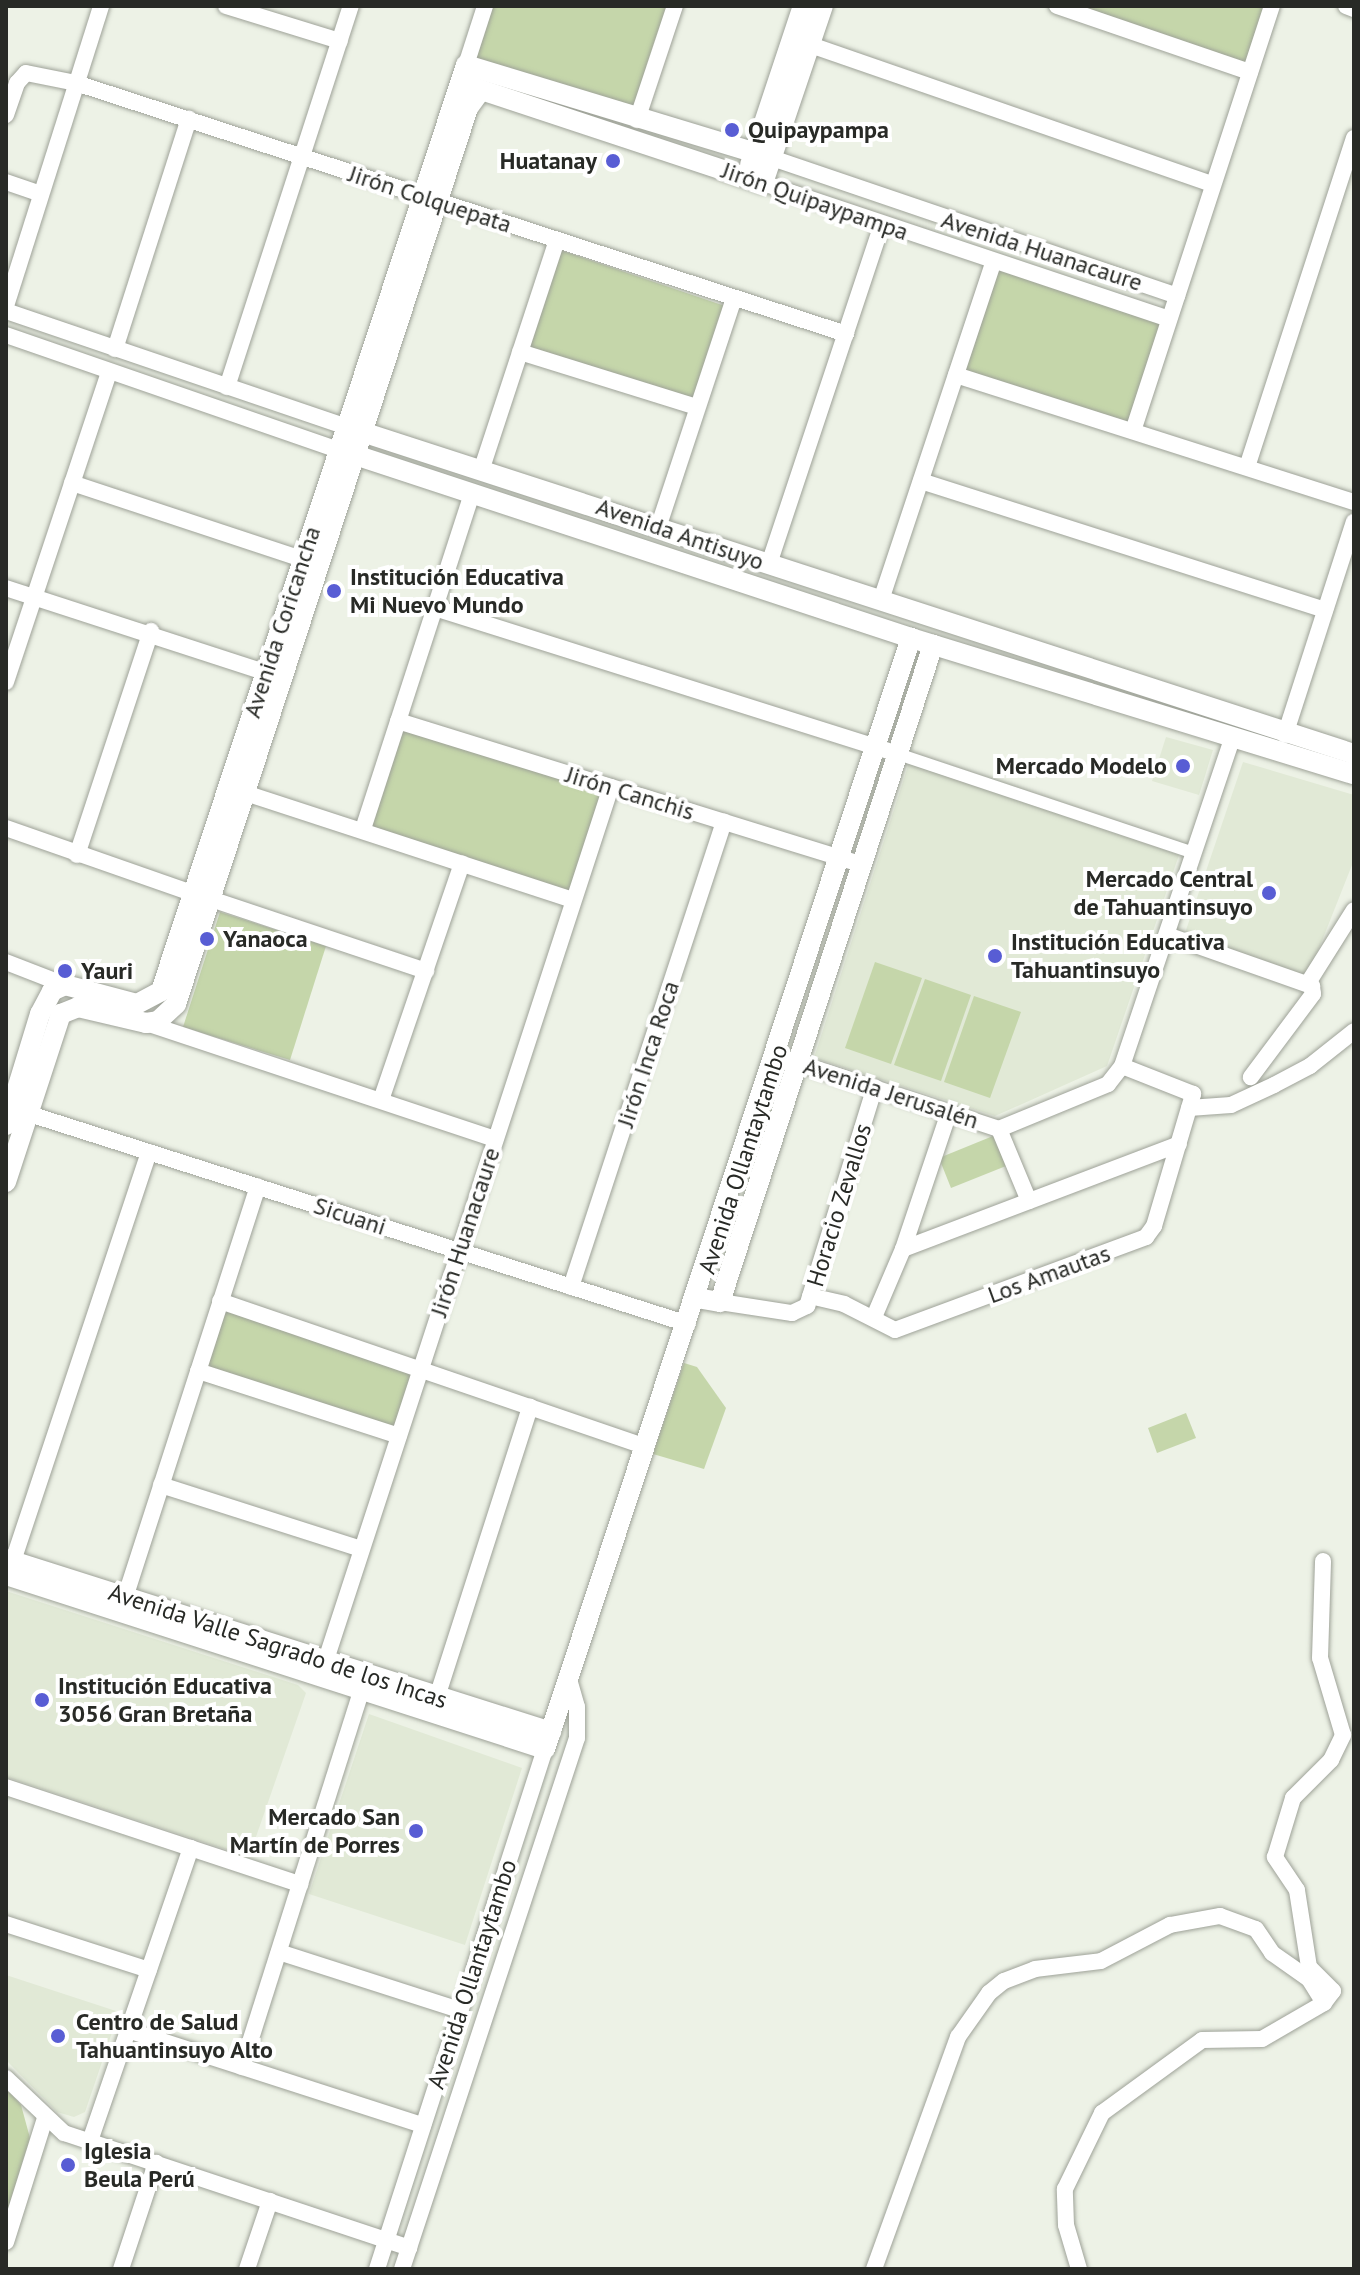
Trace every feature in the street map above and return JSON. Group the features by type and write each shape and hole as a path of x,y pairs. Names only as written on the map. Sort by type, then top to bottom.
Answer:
{"street":[{"path":"6,308 101,6"},
{"path":"226,6 340,41"},
{"path":"227,387 351,6"},
{"name":"Avenida Coricancha","path":"146,1023 158,1021 176,1004 203,897 236,790 429,198 485,6"},
{"path":"637,120 675,6"},
{"path":"801,41 803,6"},
{"path":"754,180 801,41 823,6"},
{"path":"1057,6 1075,9 1250,72"},
{"path":"1133,431 1272,6"},
{"path":"1346,6 1354,9"},
{"path":"801,41 1213,184"},
{"name":"Jirón Colquepata","path":"6,115 17,83 30,72 76,83 846,334"},
{"name":"Jirón Quipaypampa","path":"463,74 481,90 1169,319"},
{"name":"Jirón Quipaypampa","path":"463,74 763,156"},
{"name":"Avenida Coricancha","path":"429,198 468,108 481,90"},
{"path":"115,349 189,119"},
{"path":"1247,467 1354,138"},
{"name":"Avenida Huanacaure","path":"763,156 1177,296"},
{"path":"6,182 41,194"},
{"path":"769,564 882,224"},
{"path":"482,468 557,240"},
{"path":"881,600 994,261"},
{"path":"659,525 734,298"},
{"name":"Avenida Antisuyo","path":"6,308 115,349 354,430 659,525 1285,735 1354,754"},
{"name":"Avenida Antisuyo","path":"6,335 347,453 911,638 1354,774"},
{"path":"520,352 697,407"},
{"path":"6,682 109,372"},
{"path":"956,375 1354,502"},
{"name":"Avenida Coricancha","path":"236,790 265,672 302,559 347,453"},
{"path":"921,481 1325,610"},
{"path":"72,483 302,559"},
{"path":"363,829 472,494"},
{"path":"1285,735 1354,522"},
{"path":"6,588 151,631 265,672"},
{"path":"435,608 898,754 1194,853"},
{"path":"77,855 151,631"},
{"name":"Avenida Ollantaytambo","path":"377,2269 548,1741 777,1056 911,638"},
{"name":"Avenida Ollantaytambo","path":"720,1302 933,645"},
{"name":"Jirón Canchis","path":"398,721 862,865"},
{"path":"1232,739 1122,1066 1191,1101 1231,1105 1310,1066 1354,1031"},
{"name":"Jirón Huanacaure","path":"323,1670 611,787"},
{"path":"236,790 573,900"},
{"name":"Jirón Inca Roca","path":"571,1287 724,822"},
{"path":"6,828 77,855 426,971"},
{"path":"381,1100 462,863"},
{"name":"Avenida Coricancha","path":"65,985 137,1004 153,998 161,991 203,897"},
{"path":"1251,1077 1310,989 1354,910"},
{"path":"1167,935 1310,989"},
{"path":"6,962 65,985"},
{"path":"6,1182 15,1116 45,1001 65,985"},
{"path":"15,1116 57,1023 68,1008 146,1023 495,1139"},
{"name":"Avenida Jerusalén","path":"777,1056 999,1129 1108,1084 1122,1066"},
{"name":"Horacio Zevallos","path":"697,1298 801,1312 810,1296 875,1087"},
{"name":"Los Amautas","path":"810,1296 874,1317 895,1330 1146,1237 1154,1226 1191,1101"},
{"path":"874,1317 903,1249 949,1112"},
{"name":"Sicuani","path":"15,1116 149,1152 688,1324"},
{"path":"999,1129 1029,1201"},
{"path":"903,1249 1179,1144"},
{"path":"8,1565 149,1152"},
{"path":"123,1605 258,1186"},
{"path":"220,1301 646,1447"},
{"path":"198,1371 399,1436"},
{"path":"437,1697 530,1407"},
{"path":"161,1485 361,1549"},
{"path":"1079,2269 1066,2225 1065,2189 1102,2113 1202,2040 1262,2039 1324,2003 1333,1991 1309,1967 1297,1890 1275,1857 1293,1798 1331,1760 1343,1735 1320,1658 1323,1561"},
{"name":"Avenida Valle Sagrado de los Incas","path":"8,1565 323,1670 437,1697 548,1741"},
{"name":"Avenida Valle Sagrado de los Incas","path":"323,1670 361,1692 548,1741"},
{"name":"Avenida Ollantaytambo","path":"402,2269 577,1738 569,1679"},
{"path":"242,2067 361,1692"},
{"path":"6,1787 300,1884"},
{"path":"90,2141 191,1848"},
{"path":"874,2269 958,2037 989,1993 1004,1981 1035,1969 1101,1961 1170,1925 1220,1916 1256,1929 1272,1953 1309,1979 1324,2003"},
{"path":"6,1924 149,1970"},
{"path":"279,1952 460,2010"},
{"path":"128,2030 423,2125"},
{"path":"6,2078 58,2129 409,2248"},
{"path":"6,2242 45,2118"},
{"path":"121,2269 156,2163"},
{"path":"247,2269 270,2201"}],"shaded area":[{"name":"Mercado Modelo","path":"1166,737 1213,750 1199,795 1152,781"},
{"name":"Mercado Central de Tahuantinsuyo","path":"1243,762 1354,795 1354,860 1308,976 1184,936"},
{"name":"Institución Educativa Tahuantinsuyo","path":"909,763 1179,855 1107,1066 995,1116 814,1058"},
{"path":"6,1591 298,1685 306,1693 249,1857 6,1777"},
{"name":"Mercado San Martín de Porres","path":"369,1714 522,1768 465,1945 309,1894"},
{"name":"Centro de Salud Tahuantinsuyo Alto","path":"6,1975 119,2012 85,2112 74,2117 57,2112 6,2060"}],"green space":[{"path":"493,6 668,6 633,112 475,62"},
{"path":"1081,6 1265,6 1245,66"},
{"path":"560,250 725,306 694,401 528,349"},
{"path":"998,269 1161,323 1129,422 965,371"},
{"path":"400,726 606,789 571,895 367,827"},
{"path":"220,912 326,946 290,1060 183,1027"},
{"path":"875,962 922,978 891,1064 845,1048"},
{"path":"925,979 971,995 941,1081 894,1065"},
{"path":"974,996 1021,1012 990,1098 944,1082"},
{"path":"993,1136 1006,1166 951,1188 939,1158"},
{"path":"225,1307 413,1371 390,1440 202,1381"},
{"path":"684,1363 697,1367 726,1408 704,1469 653,1454"},
{"path":"1186,1413 1196,1438 1157,1453 1148,1428"},
{"path":"6,2088 21,2105 30,2138 6,2215"}],"place":[{"name":"Quipaypampa","path":"732,130"},
{"name":"Huatanay","path":"613,161"},
{"name":"Institución Educativa Mi Nuevo Mundo","path":"334,591"},
{"name":"Mercado Modelo","path":"1183,766"},
{"name":"Mercado Central de Tahuantinsuyo","path":"1269,893"},
{"name":"Yanaoca","path":"207,939"},
{"name":"Institución Educativa Tahuantinsuyo","path":"995,956"},
{"name":"Yauri","path":"65,971"},
{"name":"Institución Educativa 3056 Gran Bretaña","path":"42,1700"},
{"name":"Mercado San Martín de Porres","path":"416,1831"},
{"name":"Centro de Salud Tahuantinsuyo Alto","path":"58,2036"},
{"name":"Iglesia Beula Perú","path":"68,2165"}]}
